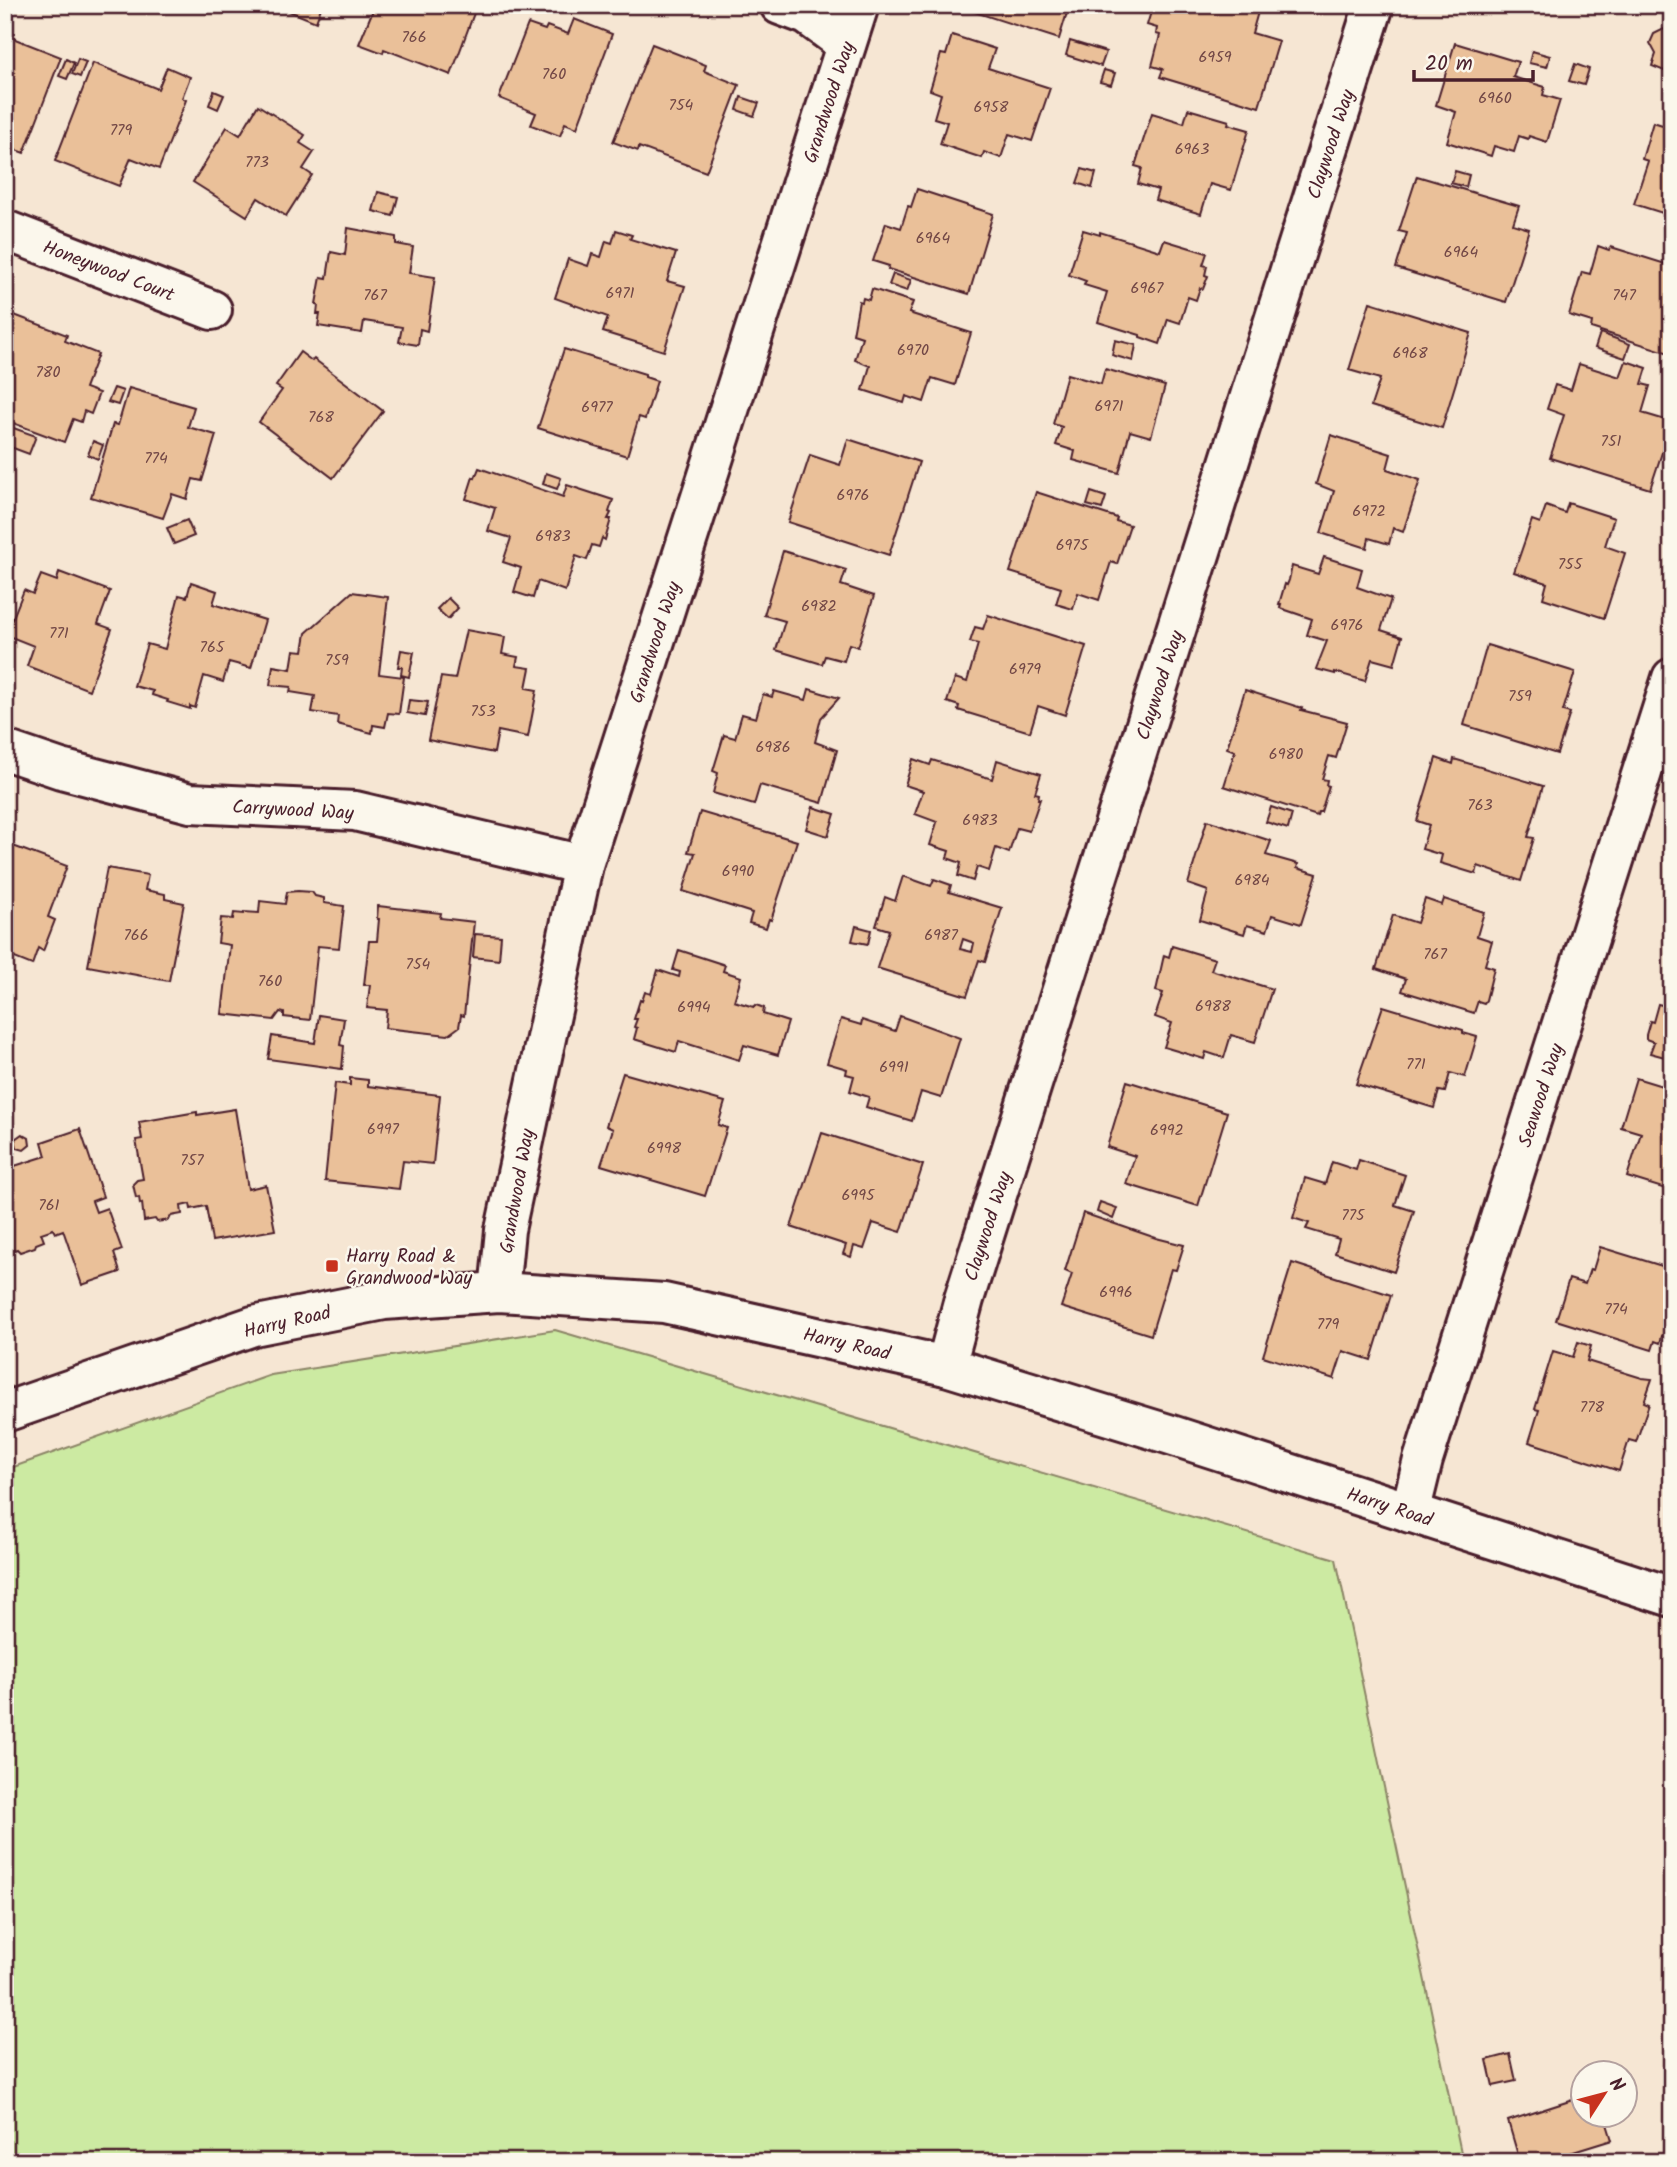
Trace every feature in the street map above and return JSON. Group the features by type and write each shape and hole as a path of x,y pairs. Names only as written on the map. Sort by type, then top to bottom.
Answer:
{"street":[{"path":"780,5 807,15 846,44"},
{"name":"Grandwood Way","path":"499,1292 505,1230 583,865 859,5"},
{"name":"Claywood Way","path":"946,1366 964,1299 1374,5"},
{"name":"Honeywood Court","path":"5,230 212,310"},
{"name":"Seawood Way","path":"1410,1513 1423,1460 1672,678"},
{"name":"Carrywood Way","path":"5,750 61,769 190,803 355,811 583,865"},
{"name":"Harry Road","path":"5,1412 253,1326 384,1300 499,1292 664,1303 946,1366 1672,1597"}],"green space":[{"path":"555,1330 1336,1559 1463,2162 5,2162 5,1470 271,1375"}],"building":[{"path":"274,5 322,5 316,22"},
{"path":"375,5 477,5 451,75 384,49 383,53 359,44"},
{"path":"1153,5 1260,5 1252,33 1279,41 1259,107 1160,77 1163,69 1152,66 1160,35 1156,34 1157,28 1147,25"},
{"path":"1491,5 1536,5 1536,12 1491,10"},
{"path":"1069,6 1059,39 959,7"},
{"path":"574,19 612,34 577,128 565,123 560,136 531,125 536,113 499,98 528,24 545,30 547,26 568,34"},
{"path":"1664,29 1672,32 1672,74 1652,66 1656,54 1650,43 1654,34"},
{"path":"5,35 61,57 24,153 5,146"},
{"path":"952,35 995,49 988,68 1050,88 1032,141 1009,134 1001,158 984,152 982,158 940,144 947,122 934,118 941,94 930,90 941,54 946,55"},
{"path":"1070,41 1106,52 1101,66 1066,55"},
{"path":"1455,43 1518,62 1513,77 1545,87 1543,95 1560,100 1547,142 1519,136 1514,152 1494,146 1491,156 1447,142 1456,112 1436,105"},
{"path":"652,44 706,65 704,71 739,85 706,172 639,147 638,151 613,142"},
{"path":"1532,51 1550,56 1547,67 1529,63"},
{"path":"66,59 74,63 67,79 59,76"},
{"path":"78,59 86,62 80,77 72,74"},
{"path":"93,63 158,89 167,67 190,77 182,98 186,100 159,169 131,158 119,186 55,161"},
{"path":"1575,64 1589,69 1584,85 1569,81"},
{"path":"1104,70 1115,73 1111,85 1100,82"},
{"path":"214,91 224,95 218,109 209,105"},
{"path":"741,97 759,103 754,116 737,110"},
{"path":"258,105 305,135 300,143 314,152 303,169 312,175 286,216 258,198 247,216 193,182 227,127 240,135"},
{"path":"1188,109 1249,130 1231,190 1210,184 1201,214 1155,200 1158,190 1138,184 1142,168 1135,166 1152,113 1184,123"},
{"path":"1653,122 1672,128 1672,216 1634,204 1648,161 1642,159"},
{"path":"1082,169 1096,173 1092,188 1077,183"},
{"path":"1455,171 1469,175 1466,187 1451,183"},
{"path":"1417,176 1519,206 1513,224 1529,229 1506,302 1396,268 1407,233 1399,231"},
{"path":"917,189 993,214 969,294 888,269 889,266 873,261 886,223 901,228"},
{"path":"378,192 398,197 393,216 373,211"},
{"path":"348,228 396,237 396,244 413,247 409,273 435,277 427,331 420,329 418,345 399,342 402,327 364,321 362,333 318,326 320,314 317,314 316,304 321,277 327,278 331,252 345,255"},
{"path":"616,230 632,235 630,239 676,253 667,281 685,286 664,351 603,332 608,317 555,298 568,259 588,266 592,254 601,257 606,241 612,243"},
{"path":"1083,230 1100,235 1100,232 1160,251 1164,240 1207,253 1203,265 1207,266 1205,275 1208,276 1203,289 1200,288 1196,300 1188,297 1180,323 1168,319 1160,344 1098,322 1107,292 1084,285 1086,281 1069,275"},
{"path":"1598,246 1609,250 1611,247 1672,266 1672,354 1591,328 1592,322 1569,315 1582,272 1590,274"},
{"path":"893,274 911,280 907,291 889,285"},
{"path":"872,289 913,302 909,313 971,333 955,385 932,378 924,402 906,396 904,403 863,390 870,366 855,360 862,337 853,334 859,301 862,302 863,298 869,300"},
{"path":"1370,302 1471,333 1442,428 1371,406 1380,379 1349,370"},
{"path":"9,313 67,335 65,341 98,354 85,388 99,393 91,414 84,411 81,422 73,419 64,442 5,420 5,323"},
{"path":"1600,333 1630,344 1625,358 1595,348"},
{"path":"1115,340 1136,345 1133,361 1112,355"},
{"path":"564,349 645,374 645,377 657,381 645,419 639,417 627,456 538,428"},
{"path":"300,352 312,361 314,359 383,411 333,478 259,422 282,390 276,386"},
{"path":"1626,361 1647,368 1642,384 1650,386 1642,413 1672,422 1650,489 1550,458 1564,415 1547,409 1555,385 1571,390 1579,364 1620,377"},
{"path":"1105,369 1165,386 1151,437 1130,431 1119,473 1073,460 1075,451 1056,445 1062,427 1053,424 1067,374 1101,384"},
{"path":"114,388 123,391 118,405 108,402"},
{"path":"129,388 194,407 188,427 216,435 202,481 193,479 187,499 172,494 163,518 91,497 113,424 118,425"},
{"path":"5,425 36,436 29,454 5,445"},
{"path":"1331,435 1391,454 1387,469 1420,480 1403,532 1393,528 1389,544 1369,538 1367,548 1321,533 1334,491 1316,484"},
{"path":"848,439 919,462 889,555 788,522 810,455 840,465"},
{"path":"93,441 103,445 98,459 88,455"},
{"path":"479,468 563,497 567,485 613,500 605,540 602,538 599,547 592,545 587,560 576,556 565,591 538,581 533,598 514,592 521,568 503,562 511,538 488,531 495,508 466,499"},
{"path":"546,473 561,478 557,489 543,484"},
{"path":"1036,492 1117,518 1116,521 1130,525 1117,564 1111,562 1099,600 1078,593 1073,609 1056,604 1061,588 1010,572"},
{"path":"1091,492 1106,497 1102,509 1087,505"},
{"path":"1568,503 1614,518 1605,546 1625,553 1604,618 1543,598 1547,583 1514,572 1532,520 1540,523 1546,506 1565,513"},
{"path":"187,520 194,536 174,544 167,528"},
{"path":"783,551 846,570 841,585 874,596 858,647 849,644 844,661 825,656 822,664 776,650 785,621 764,615"},
{"path":"1324,557 1362,569 1357,587 1391,599 1381,630 1402,637 1394,665 1372,659 1365,681 1316,669 1327,641 1307,635 1312,619 1280,608 1292,566 1318,574"},
{"path":"59,572 110,591 98,624 112,629 89,690 27,666 34,646 6,635 24,590 33,594 41,575 57,581"},
{"path":"191,582 217,591 213,604 265,620 251,668 229,662 223,682 204,676 195,708 190,706 190,709 152,695 153,691 134,686 147,644 165,649 179,595 187,597"},
{"path":"352,592 388,597 379,674 404,677 399,714 388,713 385,727 373,725 372,733 337,724 338,716 312,712 315,696 290,692 291,687 270,685 273,666 291,669 294,650 303,651 306,633"},
{"path":"448,598 458,608 448,619 437,609"},
{"path":"988,615 1086,646 1065,715 1038,706 1030,732 958,710 959,706 947,702 955,678 967,682 978,644 970,642 975,627 983,629"},
{"path":"466,630 505,637 502,654 518,657 516,666 530,668 526,688 537,690 528,737 498,731 494,753 428,740 441,677 455,679"},
{"path":"1487,645 1575,672 1563,711 1570,713 1557,754 1464,725"},
{"path":"401,650 414,652 409,677 401,675 402,667 398,667"},
{"path":"809,689 839,698 821,718 815,742 837,750 822,803 760,785 754,805 713,793 718,773 713,771 724,735 735,738 742,714 756,718 763,694 772,697 774,691 806,700"},
{"path":"1245,690 1302,708 1301,710 1347,722 1336,758 1329,756 1322,779 1327,780 1326,785 1329,786 1321,812 1318,812 1317,816 1224,786 1235,751 1227,748"},
{"path":"409,700 428,702 425,716 407,713"},
{"path":"1436,758 1453,764 1454,759 1543,786 1528,837 1534,838 1521,881 1478,866 1476,874 1440,863 1442,855 1422,849 1429,825 1417,821"},
{"path":"913,759 930,765 932,760 992,779 997,760 1041,774 1035,793 1039,794 1040,799 1029,831 1017,828 1009,853 996,848 989,871 977,867 973,881 958,876 961,863 947,858 949,851 930,845 937,822 915,814 923,791 905,785"},
{"path":"813,807 835,814 828,836 806,829"},
{"path":"1271,807 1292,814 1288,829 1266,822"},
{"path":"700,812 797,841 766,928 749,923 752,913 683,891 695,853 688,852"},
{"path":"1207,820 1271,841 1266,855 1298,864 1297,868 1317,874 1301,924 1272,915 1267,931 1247,925 1244,934 1200,920 1208,891 1188,884"},
{"path":"13,846 67,866 48,917 55,920 43,951 38,948 32,965 7,955 5,950 5,849 11,851"},
{"path":"107,868 148,875 145,890 165,894 165,899 184,903 169,981 88,966"},
{"path":"903,876 931,886 934,879 951,885 949,892 1002,908 985,962 979,960 967,996 877,968 889,930 876,926 885,897 895,901","holes":["963,939 974,943 972,952 960,949"]},
{"path":"287,892 312,892 315,896 324,898 324,903 344,906 339,948 318,946 310,1020 284,1017 284,1013 280,1012 274,1020 222,1014 230,945 218,943 221,918 233,919 234,913 259,913 260,901 285,904"},
{"path":"1425,899 1442,905 1444,899 1484,912 1477,936 1492,941 1485,965 1494,968 1486,1000 1484,1003 1478,1001 1474,1013 1402,991 1406,979 1376,969 1393,915 1417,923"},
{"path":"378,906 441,913 440,918 474,922 464,1016 461,1015 459,1027 448,1035 385,1028 387,1010 367,1008 370,985 364,985 369,941 377,941"},
{"path":"856,926 871,930 868,944 852,941"},
{"path":"475,934 501,936 499,960 473,957"},
{"path":"1172,946 1215,959 1211,970 1272,989 1255,1042 1231,1035 1224,1058 1206,1052 1204,1059 1164,1047 1172,1023 1155,1017 1163,993 1156,991 1164,955 1169,957"},
{"path":"679,950 725,965 723,971 741,977 734,1001 764,1008 763,1014 788,1022 778,1055 744,1045 739,1060 679,1041 676,1052 634,1039 637,1019 634,1019 640,1000 642,1001 645,992 651,994 658,970 679,977 680,972 673,970"},
{"path":"1672,1001 1672,1059 1650,1053 1654,1042 1646,1039 1646,1035 1658,1004 1670,1007"},
{"path":"1383,1006 1463,1030 1463,1033 1477,1037 1465,1077 1450,1073 1445,1092 1439,1091 1434,1108 1356,1084"},
{"path":"319,1015 344,1019 340,1045 344,1046 342,1069 268,1059 272,1036 315,1043"},
{"path":"900,1016 960,1038 941,1098 921,1092 912,1121 866,1107 869,1097 850,1091 854,1076 846,1074 847,1069 827,1063 841,1019 861,1025 862,1020 895,1031"},
{"path":"623,1073 725,1102 718,1125 727,1128 705,1196 601,1165 613,1129 606,1126"},
{"path":"350,1078 368,1080 368,1086 440,1095 433,1164 403,1161 399,1189 325,1181 335,1083 350,1085"},
{"path":"1636,1078 1672,1089 1672,1191 1627,1177 1641,1133 1621,1127"},
{"path":"1127,1081 1227,1112 1198,1206 1126,1184 1135,1156 1107,1147"},
{"path":"235,1109 248,1189 266,1185 275,1230 212,1241 206,1206 191,1209 190,1204 181,1206 182,1214 171,1216 169,1220 144,1221 142,1203 140,1204 139,1197 136,1198 133,1184 143,1179 136,1140 142,1139 139,1122 197,1112 197,1115"},
{"path":"80,1129 103,1197 92,1201 96,1212 107,1208 122,1250 114,1253 120,1272 82,1285 63,1230 55,1233 53,1229 41,1233 44,1241 20,1252 17,1249 7,1253 5,1246 5,1169 46,1156 42,1142"},
{"path":"822,1133 923,1165 901,1232 873,1223 864,1249 854,1246 851,1257 843,1254 846,1245 791,1227"},
{"path":"22,1134 29,1138 30,1145 24,1150 17,1148 15,1139"},
{"path":"1359,1160 1405,1175 1395,1205 1414,1211 1394,1272 1335,1253 1339,1239 1306,1229 1309,1223 1293,1218 1305,1178 1325,1184 1332,1162 1356,1170"},
{"path":"1100,1202 1117,1208 1113,1219 1097,1212"},
{"path":"1083,1213 1184,1245 1176,1270 1171,1269 1151,1335 1061,1307 1072,1274 1065,1271"},
{"path":"1600,1247 1672,1269 1669,1296 1672,1297 1672,1339 1662,1336 1660,1343 1655,1341 1652,1350 1556,1320 1569,1279 1585,1284 1590,1269 1593,1270"},
{"path":"1292,1263 1391,1295 1371,1360 1343,1351 1334,1379 1263,1356"},
{"path":"1578,1342 1591,1346 1587,1361 1652,1379 1644,1402 1649,1404 1636,1442 1629,1440 1619,1471 1529,1442 1539,1410 1535,1409 1553,1351 1573,1357"},
{"path":"1510,2054 1516,2081 1493,2086 1487,2060"},
{"path":"1568,2102 1568,2128 1608,2128 1612,2140 1541,2162 1520,2162 1508,2121"}],"place":[{"name":"Harry Road & Grandwood Way","path":"332,1266"}]}
